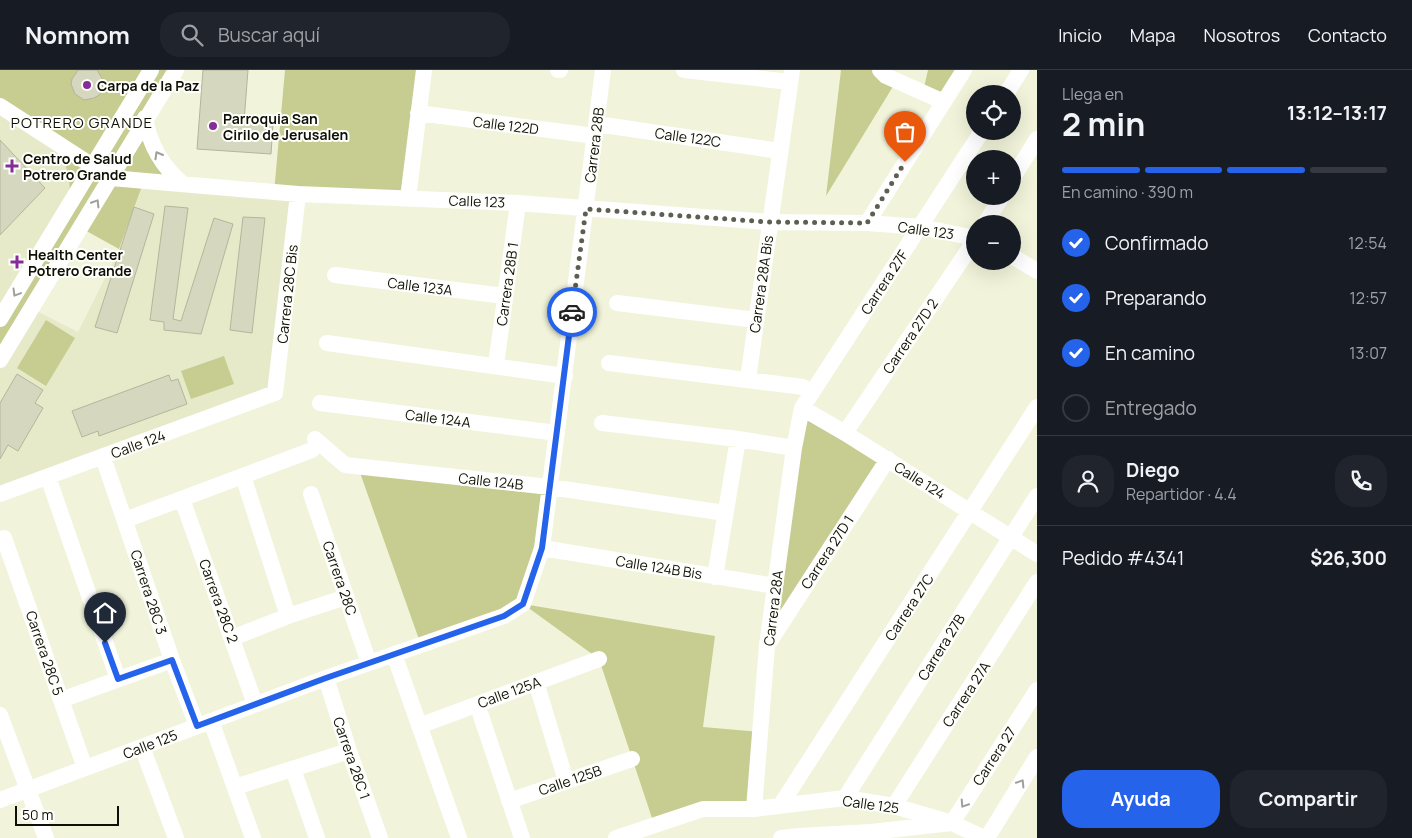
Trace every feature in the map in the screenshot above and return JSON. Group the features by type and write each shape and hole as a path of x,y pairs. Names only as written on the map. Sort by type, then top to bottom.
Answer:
{"street":[{"path":"0,319 152,70"},
{"path":"0,360 111,178 145,118 176,70"},
{"path":"408,198 424,70"},
{"name":"Carrera 28B","path":"523,604 542,548 603,70"},
{"path":"684,70 791,76"},
{"path":"867,223 964,70"},
{"path":"1012,85 1022,70"},
{"path":"883,73 944,102"},
{"name":"Carrera 28A Bis","path":"748,379 791,76"},
{"name":"Calle 123","path":"0,106 111,178 298,194 518,203 769,222 867,223 921,227 966,237"},
{"name":"Calle 122D","path":"418,113 596,130"},
{"path":"145,118 148,134 157,155 171,174 183,184"},
{"name":"Calle 122C","path":"596,130 780,150"},
{"path":"1021,165 1037,139"},
{"name":"Carrera 27F","path":"802,408 976,140"},
{"name":"Carrera 28C Bis","path":"275,394 298,194"},
{"name":"Carrera 28B 1","path":"496,366 518,203"},
{"name":"Carrera 27D 2","path":"845,433 966,252"},
{"path":"1021,261 1037,271"},
{"name":"Calle 123A","path":"334,275 505,296"},
{"path":"617,303 756,320"},
{"path":"327,343 564,376"},
{"path":"609,363 803,387"},
{"name":"Calle 124","path":"0,494 275,394"},
{"name":"Calle 124A","path":"320,403 557,433"},
{"name":"Carrera 27C","path":"780,806 1037,407"},
{"name":"Calle 124","path":"802,408 888,459 1037,554"},
{"name":"Carrera 28A","path":"754,809 767,645 794,448 802,408"},
{"path":"602,423 738,439 794,448"},
{"path":"715,577 738,439"},
{"name":"Calle 124B","path":"243,476 314,445 345,466 550,488 725,513"},
{"name":"Carrera 28C 3","path":"103,457 172,660 235,787 253,838"},
{"name":"Carrera 27D 1","path":"767,645 888,459"},
{"path":"125,520 243,476 288,616"},
{"path":"48,477 118,679"},
{"name":"Carrera 28C","path":"310,494 369,663"},
{"name":"Carrera 27B","path":"845,798 1037,496"},
{"name":"Carrera 28C 2","path":"182,499 256,704"},
{"name":"Carrera 28C 5","path":"4,538 85,768"},
{"name":"Calle 124B Bis","path":"542,548 775,586"},
{"name":"Carrera 27A","path":"894,806 1037,582"},
{"path":"232,638 288,616 346,597"},
{"name":"Calle 125","path":"0,800 326,678 504,616 523,604"},
{"path":"394,654 458,838"},
{"name":"Calle 125A","path":"419,726 599,659"},
{"path":"61,700 172,660"},
{"name":"Carrera 28C 1","path":"326,678 349,751 380,838"},
{"path":"536,682 566,781"},
{"name":"Carrera 27","path":"952,823 1037,690"},
{"path":"477,704 522,838"},
{"path":"0,715 46,838"},
{"path":"142,746 176,838"},
{"path":"235,787 349,751"},
{"path":"985,838 1037,757"},
{"name":"Calle 125B","path":"509,801 632,759"},
{"path":"293,769 317,838"},
{"name":"Calle 125","path":"616,838 704,809 754,809 845,798 894,806 952,823 985,838"},
{"path":"781,838 952,823"}],"shaded area":[{"name":"Health Center Potrero Grande","path":"0,106 64,157 70,193 0,319"},
{"path":"144,181 298,194 275,393 0,494 0,360 31,308 78,332 123,242"}],"green space":[{"path":"0,70 176,70 145,118 171,174 144,181 119,249 81,228 0,360 0,319 70,193 64,157 0,106"},
{"path":"285,70 424,70 408,198 274,193"},
{"path":"841,70 880,70 897,80 826,196"},
{"path":"928,70 964,70 944,102 923,92"},
{"path":"46,320 75,338 46,386 17,368"},
{"path":"224,356 234,384 191,399 181,371"},
{"path":"802,408 888,459 767,645"},
{"path":"358,467 550,487 523,604 421,645"},
{"path":"523,604 715,636 703,727 760,732 754,809 654,824 599,659"}],"building":[{"name":"Carpa de la Paz","path":"78,70 97,70 103,80 102,91 99,95 84,100 75,94 71,84"},
{"path":"203,70 248,70 244,122 273,124 271,154 197,149"},
{"name":"Centro de Salud Potrero Grande","path":"0,140 45,188 0,235"},
{"path":"165,206 188,208 173,319 181,321 214,218 233,224 201,334 164,330 164,322 150,320"},
{"path":"134,207 154,214 117,333 95,327"},
{"path":"243,217 265,218 252,333 230,330"},
{"path":"17,374 43,390 35,403 43,408 18,451 8,445 0,459 0,403"},
{"path":"169,375 171,381 178,379 187,404 99,436 98,431 82,437 72,411"}],"way so far":[{"path":"572,312 586,209 769,222 867,223 905,162"}],"place":[{"name":"Carpa de la Paz","path":"87,85"},
{"name":"Parroquia San Cirilo de Jerusalen","path":"213,126"},
{"name":"Centro de Salud Potrero Grande","path":"12,166"},
{"name":"Health Center Potrero Grande","path":"17,262"}],"district":[{"name":"POTRERO GRANDE","path":"82,122"}],"route":[{"path":"105,643 118,679 172,660 197,726 326,678 504,616 523,604 542,548 572,312"}]}
